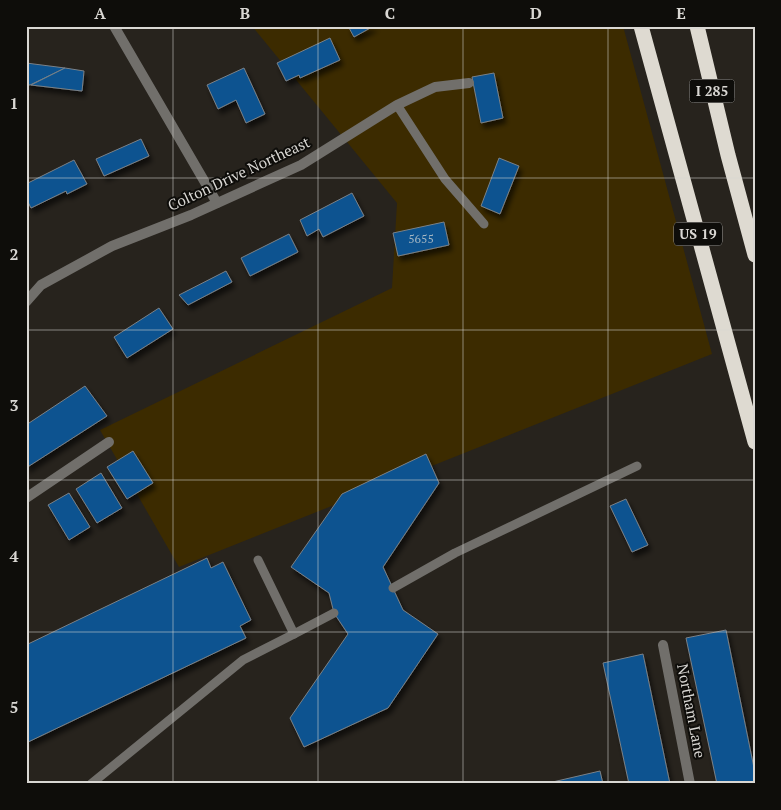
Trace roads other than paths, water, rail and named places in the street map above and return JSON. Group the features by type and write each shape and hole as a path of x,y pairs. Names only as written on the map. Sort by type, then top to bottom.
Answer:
{"highway":[{"name":"US 19","path":"641,26 755,442"},
{"name":"I 285","path":"697,26 728,155 755,255"}],"street":[{"path":"114,26 217,203"},
{"name":"Colton Drive Northeast","path":"26,302 42,285 112,246 217,203 301,165 397,105 435,87 469,83"},
{"path":"26,498 109,442"},
{"name":"Northam Lane","path":"663,645 690,784"}],"lane":[{"path":"397,105 446,178 484,224"},
{"path":"393,588 463,549 637,466"},
{"path":"258,560 294,634"},
{"path":"91,784 243,660 334,613"}]}
